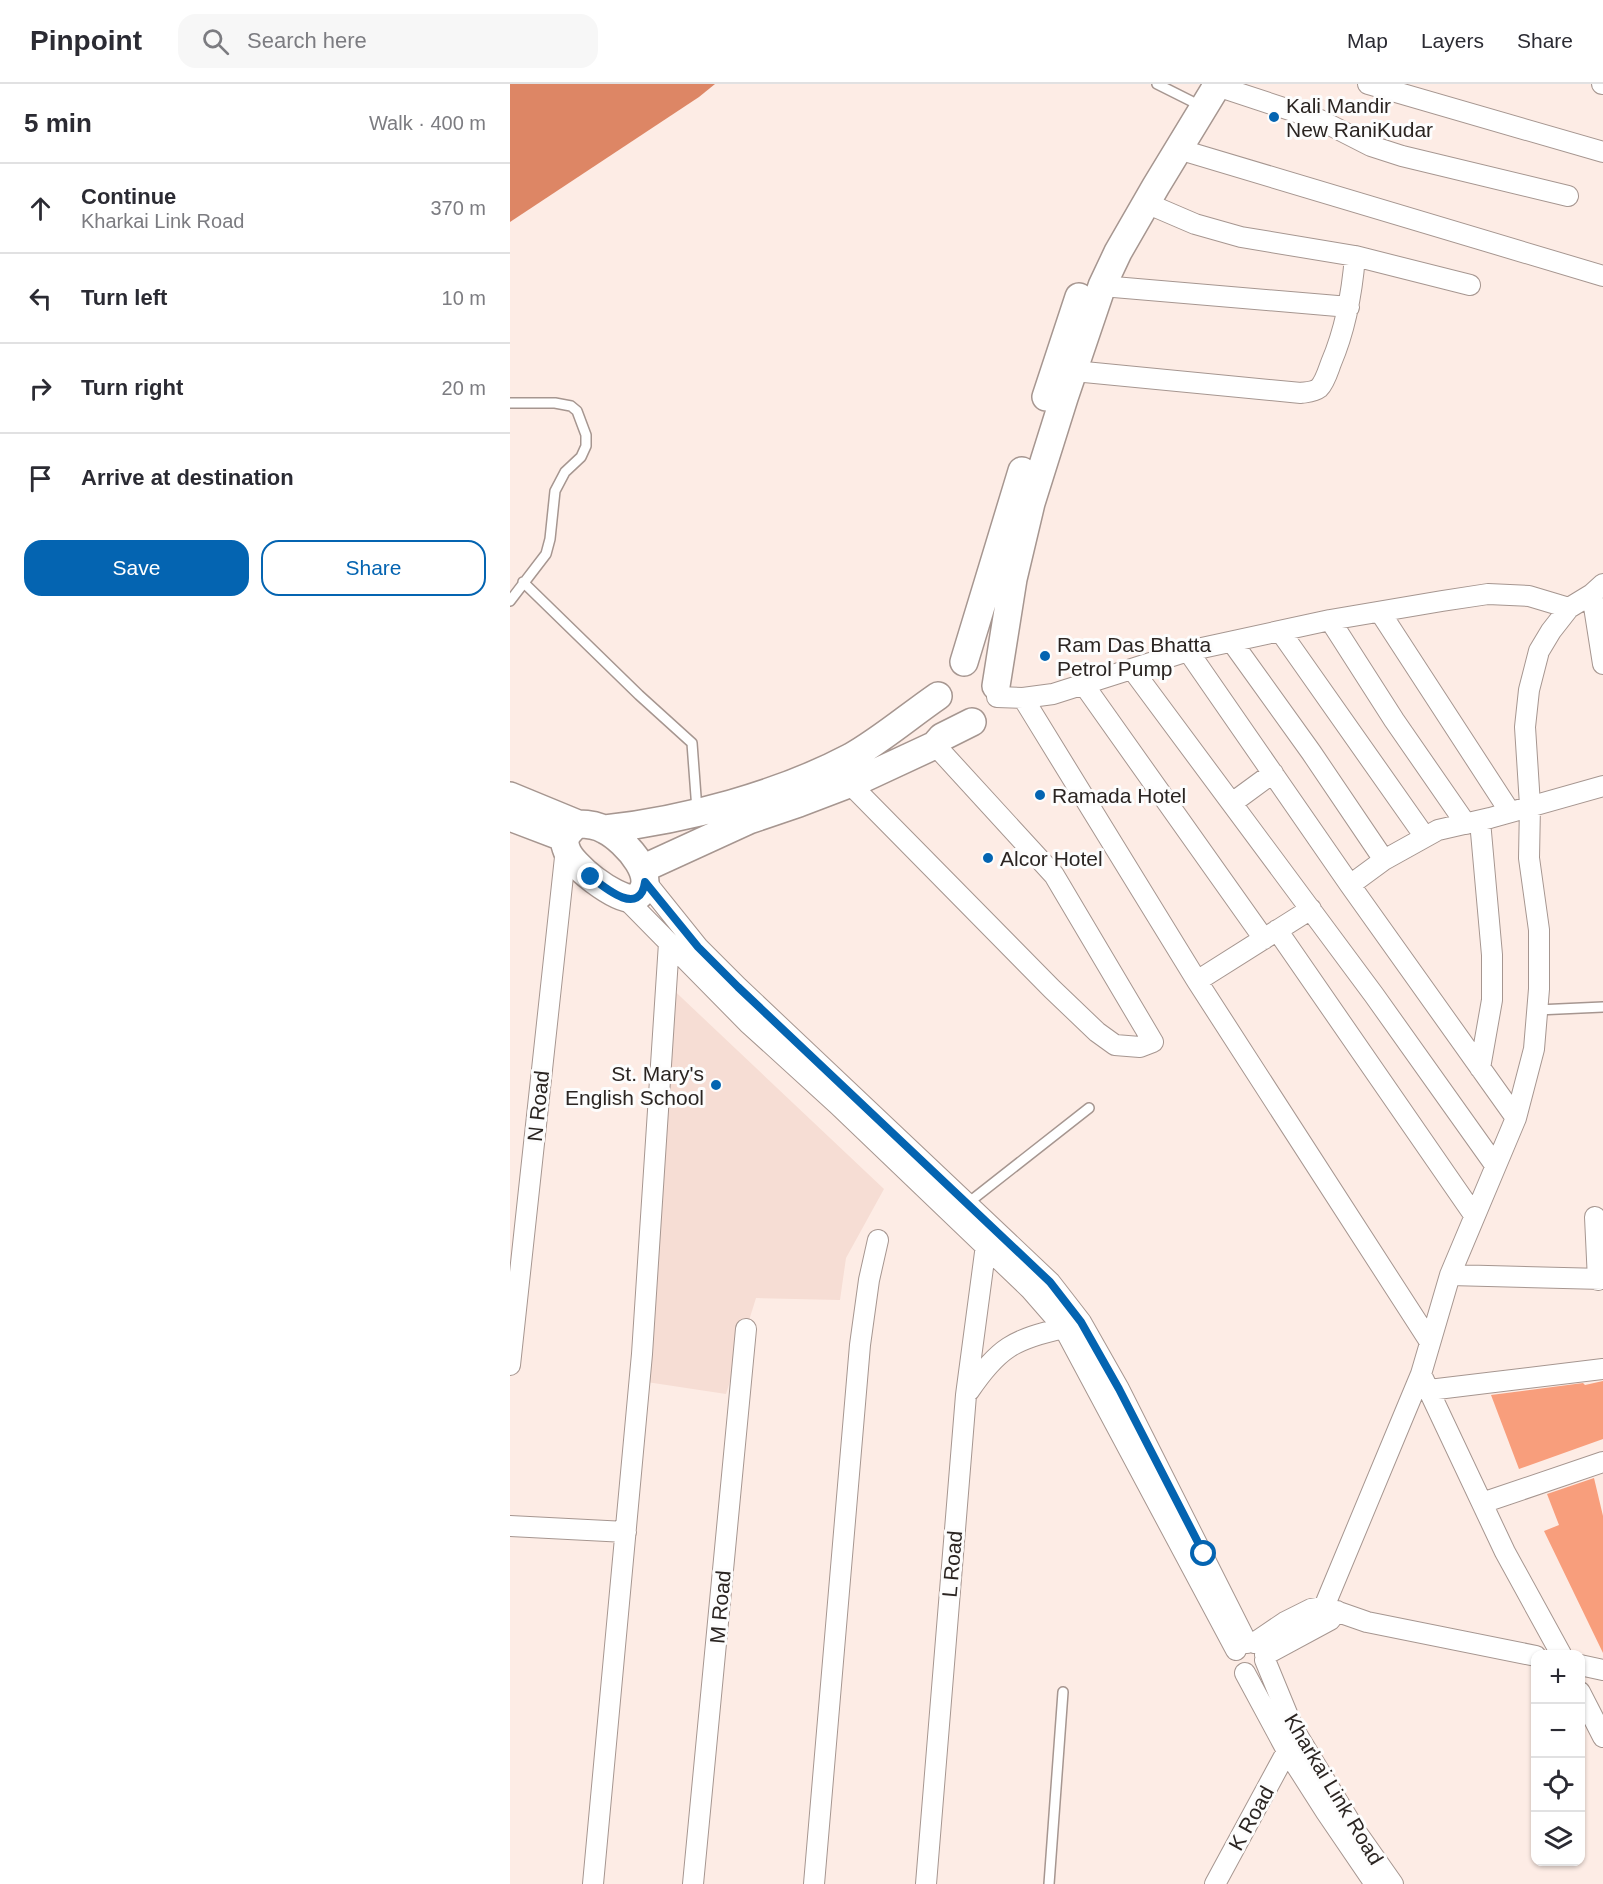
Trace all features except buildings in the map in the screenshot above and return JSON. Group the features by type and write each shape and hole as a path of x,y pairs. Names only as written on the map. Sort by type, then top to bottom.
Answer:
{"main road":[{"path":"964,662 1028,450 1079,298 1106,241 1178,149 1207,89"},
{"path":"510,795 570,837 574,860 604,887 637,883 749,820 849,783 935,745 942,738 984,717 1005,694 1020,547 1054,430 1102,286 1144,191 1207,89"},
{"path":"972,722 957,720 944,711 938,696 938,684 953,666 964,662 975,663 985,668 1005,694"},
{"path":"605,830 664,821 697,812 755,796 823,770 852,756 938,696"},
{"path":"510,817 570,837"},
{"path":"570,837 591,824 620,840 633,853 637,883"}],"street":[{"path":"1368,84 1603,152"},
{"path":"1207,89 1320,120 1371,146 1402,156 1568,196"},
{"path":"1178,149 1603,276"},
{"path":"1144,191 1195,224 1241,237 1355,256 1470,285"},
{"path":"1074,371 1301,393 1312,392 1320,387 1326,377 1340,343 1349,307 1355,256"},
{"path":"1102,286 1349,307"},
{"path":"1331,1609 1425,1382 1430,1342 1450,1275 1516,1118 1533,1049 1537,1010 1539,930 1529,858 1530,805 1525,727 1529,690 1539,651 1551,631 1569,609 1597,589"},
{"path":"1597,589 1603,664"},
{"path":"1005,694 1053,694 1188,651 1330,620 1488,594 1529,596 1569,609"},
{"path":"1380,612 1510,812"},
{"path":"1330,620 1394,720 1473,823 1492,955 1492,1000 1480,1068"},
{"path":"1280,630 1425,837"},
{"path":"1232,642 1311,752 1384,860"},
{"path":"1188,651 1350,885 1516,1118"},
{"path":"1132,669 1311,909 1495,1165"},
{"path":"1084,686 1270,935 1474,1215"},
{"path":"1005,694 1197,981 1430,1342"},
{"path":"849,783 1052,990 1097,1032 1115,1045 1140,1047 1153,1042 1054,875 935,745"},
{"path":"1232,804 1273,773"},
{"path":"1350,885 1384,860 1438,831 1603,786"},
{"name":"N Road","path":"510,1363 570,837"},
{"path":"637,883 669,943 748,1023 986,1245 1030,1289 1064,1328 1253,1650 1285,1622 1311,1609 1331,1609 1366,1623 1531,1655"},
{"name":"Kharkai Link Road","path":"637,883 706,955 1050,1282 1081,1322 1119,1389 1293,1728 1355,1830 1393,1884"},
{"path":"1197,981 1311,909"},
{"path":"593,1884 642,1354 669,943"},
{"path":"1450,1275 1600,1280 1594,1217"},
{"path":"814,1884 861,1346 869,1280 878,1240"},
{"name":"L Road","path":"926,1884 966,1395 986,1245"},
{"path":"966,1395 985,1366 1005,1349 1030,1335 1064,1328"},
{"name":"M Road","path":"693,1884 746,1329"},
{"path":"1425,1382 1603,1369"},
{"path":"1425,1382 1505,1552 1559,1650"},
{"path":"1482,1503 1603,1462"},
{"path":"510,1526 626,1532"},
{"name":"Kharkai Link Road","path":"1253,1650 1263,1666 1251,1674 1245,1673 1287,1751 1375,1884"},
{"path":"1585,1666 1603,1670"},
{"path":"1585,1700 1603,1737"},
{"name":"K Road","path":"1215,1884 1287,1751"}],"lane":[{"path":"1157,84 1207,89"},
{"path":"510,403 571,406 577,411 586,435 586,446 581,457 565,472 555,491 550,539 546,554 517,586 510,601"},
{"path":"517,586 692,743 697,812"},
{"path":"1537,1010 1603,1007"},
{"path":"968,1203 1089,1108"},
{"path":"1049,1884 1064,1692"}],"shaded area":[{"path":"510,84 715,84 699,97 510,222"},
{"name":"St. Mary's English School","path":"664,981 884,1189 846,1258 840,1300 756,1298 726,1394 640,1381"}],"place":[{"name":"Kali Mandir New RaniKudar","path":"1274,117"},
{"name":"Ram Das Bhatta Petrol Pump","path":"1045,656"},
{"name":"Ramada Hotel","path":"1040,795"},
{"name":"Alcor Hotel","path":"988,858"},
{"name":"St. Mary's English School","path":"716,1085"}],"route":[{"path":"591,877 616,895 633,899 644,890 645,882 698,947 738,987 1050,1282 1081,1322 1119,1389 1204,1554"}]}
